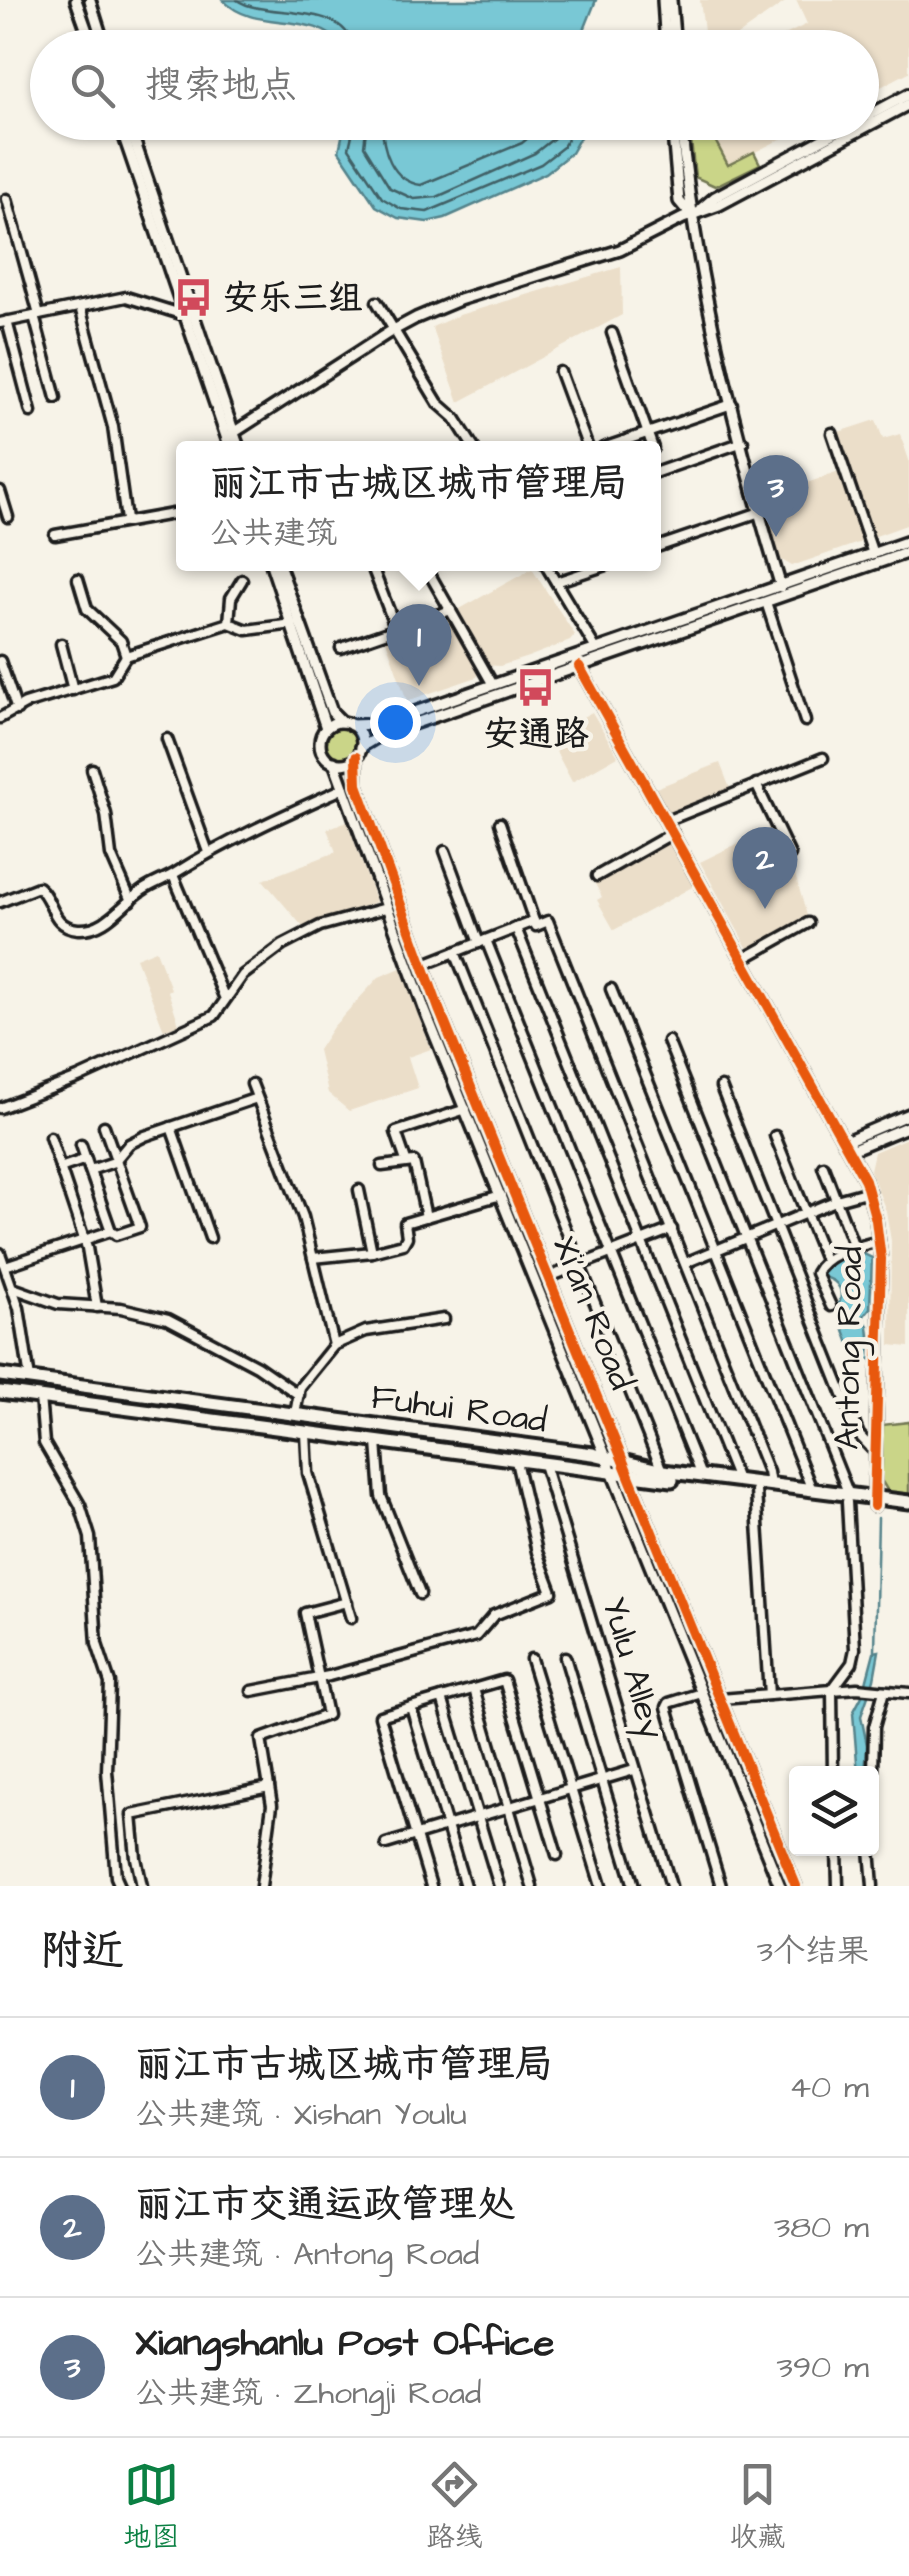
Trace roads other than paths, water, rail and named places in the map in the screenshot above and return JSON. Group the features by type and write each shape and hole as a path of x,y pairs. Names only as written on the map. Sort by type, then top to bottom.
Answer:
{"main road":[{"name":"Fuhui Road","path":"0,1375 607,1458 662,1471 848,1498"},
{"name":"Fuhui Road","path":"0,1392 614,1473 848,1498 909,1510"},
{"name":"Fuhui Road","path":"874,1502 909,1502"}],"street":[{"path":"76,0 87,30"},
{"path":"90,0 99,30"},
{"path":"662,0 664,30"},
{"path":"671,0 674,30"},
{"path":"879,110 909,94"},
{"path":"879,120 909,104"},
{"path":"125,140 236,441"},
{"path":"134,140 228,441"},
{"path":"674,140 679,202 692,216"},
{"path":"683,140 706,300 781,587"},
{"path":"692,216 715,197 822,140"},
{"path":"234,433 394,330 459,300 620,250 719,205 841,140"},
{"path":"7,199 56,398"},
{"path":"30,412 3,322 130,297 189,319"},
{"path":"377,302 438,402 455,418 470,441"},
{"path":"80,307 112,427 126,520"},
{"path":"612,333 650,441"},
{"path":"560,372 585,441"},
{"path":"623,441 732,404"},
{"path":"832,432 873,554"},
{"path":"661,470 743,442"},
{"path":"0,492 8,517"},
{"path":"661,546 760,512"},
{"path":"54,535 176,513"},
{"path":"326,728 347,723 375,725 909,542"},
{"path":"282,571 326,728 320,739 321,748 334,762 348,762 381,734 909,552"},
{"path":"273,571 332,712 360,734 359,752"},
{"path":"375,571 396,629"},
{"path":"428,571 494,685"},
{"path":"549,571 596,649"},
{"path":"556,582 589,571"},
{"path":"78,579 87,608 121,641 126,656"},
{"path":"229,623 231,598 242,580"},
{"path":"766,602 805,721"},
{"path":"340,648 450,610"},
{"path":"0,718 25,704 112,677 126,656 229,623 247,630 296,623"},
{"path":"61,644 73,690"},
{"path":"0,662 17,710"},
{"name":"Antong Road","path":"579,666 848,1146 869,1191 881,1274 874,1502"},
{"path":"167,740 208,852"},
{"name":"Xi'an Road","path":"359,752 357,785 422,965 796,1886"},
{"path":"666,821 823,758"},
{"name":"Xi'an Road","path":"334,762 386,908 780,1886"},
{"path":"92,770 106,814 111,855 130,901"},
{"path":"756,784 790,855"},
{"path":"0,902 38,887 44,890 56,919 79,929 113,918 143,890 208,852 344,788"},
{"path":"500,823 536,926 548,921 686,1263 770,1485"},
{"path":"596,876 673,833"},
{"path":"445,851 701,1476"},
{"path":"174,874 225,999"},
{"path":"0,1108 78,1078 214,1016 250,968 294,938 320,926 386,908"},
{"path":"422,965 534,921"},
{"path":"744,959 808,923"},
{"path":"516,928 737,1480"},
{"path":"455,952 662,1471"},
{"path":"611,989 812,1490"},
{"path":"668,1041 848,1498 854,1658 832,1690 833,1766"},
{"path":"252,1084 303,1216 334,1344"},
{"path":"722,1087 859,1435 876,1452"},
{"path":"90,1170 116,1160 130,1144 257,1098"},
{"path":"406,1161 396,1132 466,1109"},
{"path":"848,1146 909,1114"},
{"path":"81,1144 111,1231 116,1235 140,1228 104,1126"},
{"path":"848,1146 909,1126"},
{"path":"171,1127 210,1238"},
{"path":"775,1136 825,1260"},
{"path":"50,1137 84,1240 97,1307"},
{"path":"60,1168 86,1159"},
{"path":"382,1166 412,1160 417,1166 426,1217"},
{"path":"823,1166 854,1247"},
{"path":"359,1190 372,1252"},
{"path":"686,1263 836,1200 869,1191"},
{"path":"313,1258 372,1252 403,1244 405,1223 501,1196"},
{"path":"549,1278 672,1228"},
{"path":"5,1266 111,1231"},
{"path":"831,1306 816,1273 825,1260 879,1241"},
{"path":"0,1253 13,1288 30,1379"},
{"path":"13,1288 58,1304 133,1310 181,1324 257,1366 299,1396"},
{"path":"295,1414 300,1387 334,1344 366,1331 444,1319"},
{"path":"40,1397 44,1443 80,1504 90,1538 97,1644 110,1683 108,1791 120,1886"},
{"path":"306,1433 308,1473 351,1618"},
{"path":"378,1442 381,1496 420,1594"},
{"path":"252,1691 476,1636 494,1615 552,1592 537,1552 516,1460"},
{"name":"Yulu Alley","path":"544,1464 671,1886"},
{"path":"756,1490 768,1695"},
{"path":"261,1886 272,1816 261,1739 326,1717 328,1710 305,1613 347,1602"},
{"path":"565,1658 631,1883"},
{"path":"531,1659 601,1886"},
{"path":"431,1886 380,1716 504,1680 557,1855"},
{"path":"721,1699 857,1688 909,1694"},
{"path":"474,1689 532,1886"},
{"path":"873,1766 874,1727 881,1690"},
{"path":"702,1692 667,1707 722,1886"},
{"path":"442,1698 499,1886"},
{"path":"411,1707 465,1886"},
{"path":"386,1844 634,1770"},
{"path":"142,1886 132,1815 269,1787"},
{"path":"837,1856 838,1886"},
{"path":"871,1856 873,1886"}],"water":[{"path":"223,0 596,0 584,30 321,30 236,10"},
{"path":"341,140 578,140 571,153 546,173 445,218 427,222 398,218 376,206 339,151"},
{"path":"352,784 419,971 607,1436 601,1435 422,991 348,786"},
{"path":"864,1254 872,1258 870,1308 863,1317 868,1326 871,1359 863,1359 851,1349 836,1308 840,1288 823,1277 822,1272 840,1258"},
{"path":"626,1497 633,1497 790,1886 784,1886"},
{"path":"879,1651 874,1679 861,1716 867,1745 866,1766 857,1766 853,1713 863,1694 874,1652"}],"waterway":[{"path":"84,0 94,30"},
{"path":"875,1651 878,1518"}],"place":[{"name":"安乐三组","path":"193,298"},
{"name":"Xiangshanlu Post Office","path":"776,537"},
{"name":"丽江市古城区城市管理局","path":"419,686"},
{"name":"安通路","path":"536,687"},
{"name":"丽江市交通运政管理处","path":"765,909"}]}
